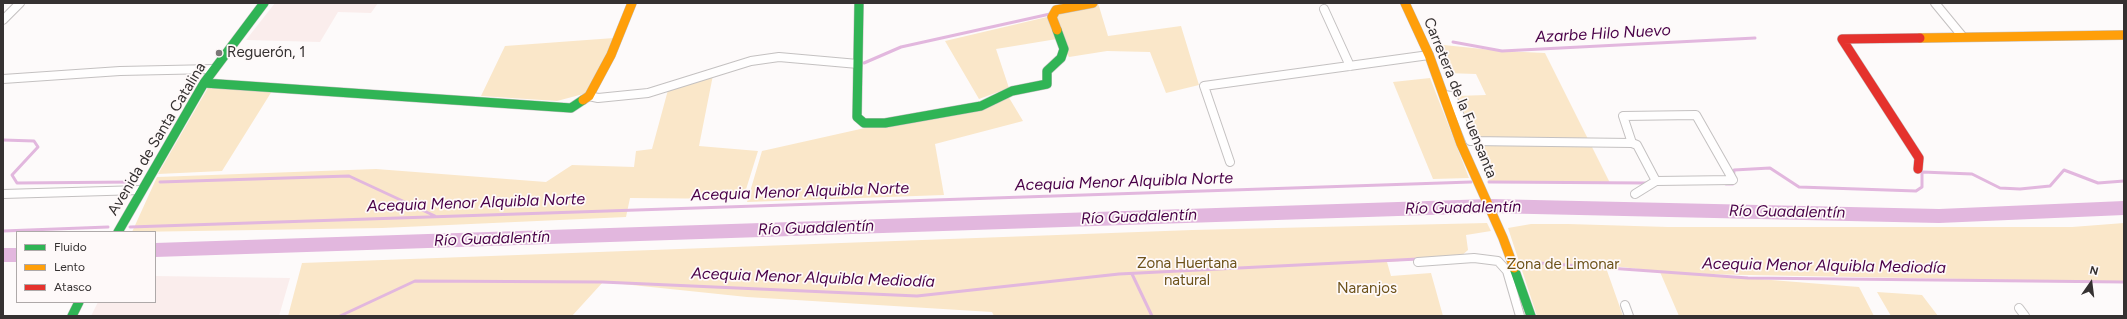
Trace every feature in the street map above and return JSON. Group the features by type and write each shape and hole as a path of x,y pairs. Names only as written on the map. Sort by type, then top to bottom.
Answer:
{"street":[{"path":"3,20 20,3"},
{"name":"Avenida de Santa Catalina","path":"119,231 204,83 264,3"},
{"path":"204,83 571,108 589,96 611,55 632,3"},
{"path":"859,3 857,117 864,123 885,123 981,106 1012,91 1047,84 1046,71 1061,58 1064,49 1052,17 1054,13 1056,10 1093,3"},
{"name":"Carretera de la Fuensanta","path":"1405,3 1428,54 1461,144 1485,194 1503,238 1532,316"},
{"path":"1935,3 1963,37"},
{"path":"1324,9 1350,66"},
{"path":"1918,169 1919,158 1842,39 2124,35"},
{"path":"1230,162 1204,86 1428,54"},
{"path":"589,96 598,98 648,92 751,61 779,57 815,58 858,64"},
{"path":"3,79 50,77 120,71 214,69"},
{"path":"1444,95 1452,96 1470,141 1637,144 1656,181"},
{"path":"1632,143 1624,116 1696,115 1733,180 1656,181 1635,194"},
{"path":"3,194 141,190"},
{"path":"1418,262 1474,258 1498,261 1507,271 1520,316"},
{"path":"72,316 78,303"},
{"path":"1625,305 1629,316"},
{"path":"2019,308 2025,316"}],"shaded area":[{"path":"275,3 378,3 371,13 338,12 320,42 246,40"},
{"path":"156,276 290,278 279,316 91,316 98,303 156,303"}],"green space":[{"path":"1098,3 1108,36 1181,26 1199,85 1166,93 1150,52 1107,51 1069,57 1064,49 1052,17 1056,10"},
{"path":"1047,17 1057,39 996,49 1009,88 979,99 945,41"},
{"path":"614,38 587,93 557,101 481,96 505,46"},
{"path":"1434,44 1502,51 1545,53 1610,183 1489,182 1456,96 1486,95 1476,74 1445,73"},
{"path":"713,75 699,146 758,151 743,199 630,198 626,217 382,228 132,231 157,177 376,169 546,182 572,165 634,167 636,151 652,149 668,90"},
{"path":"1430,78 1469,178 1433,179 1393,82"},
{"path":"209,86 272,91 222,171 158,174"},
{"path":"1008,96 1023,121 935,144 944,195 747,202 762,151"},
{"name":"Zona Huertana natural","path":"1487,223 1491,231 1466,235 1468,250 1460,257 1387,262 1391,276 1431,273 1443,316 994,316 992,312 747,297 603,282 572,316 288,316 302,263 1192,230"},
{"name":"Zona de Limonar","path":"2124,223 2124,282 1696,274 1859,287 1874,316 1679,316 1660,272 1664,272 1605,265 1623,316 1537,316 1508,228 1531,224 1668,227 2072,227"},
{"path":"1877,292 1922,295 1938,316 1891,316"}],"waterway":[{"name":"Azarbe Hilo Nuevo","path":"864,63 901,47 1050,14"},
{"name":"Azarbe Hilo Nuevo","path":"1453,42 1502,51 1755,38"},
{"path":"3,140 34,141 38,147 12,175 17,183 134,182"},
{"name":"Acequia Menor Alquibla Norte","path":"1726,184 1733,184 1734,170 1770,168 1799,187 1916,191 1922,187 1922,172 1972,174 2000,188 2020,189 2050,186 2064,170 2098,183 2124,181"},
{"path":"160,182 349,176 435,216"},
{"name":"Acequia Menor Alquibla Norte","path":"130,227 1471,182"},
{"name":"Acequia Menor Alquibla Norte","path":"1489,182 1647,183"},
{"name":"Río Guadalentín","path":"156,250 1489,206 1939,216 2124,208"},
{"name":"Acequia Menor Alquibla Norte","path":"3,231 108,227"},
{"name":"Río Guadalentín","path":"3,255 16,255"},
{"name":"Acequia Menor Alquibla Mediodía","path":"340,316 415,281 602,282 917,296 1119,274 1418,259"},
{"name":"Acequia Menor Alquibla Mediodía","path":"1525,262 1748,278 2124,282"},
{"path":"1132,274 1152,316"}],"traffic: fast":[{"path":"119,231 204,83 264,3"},
{"path":"859,3 857,117 864,123 885,123 981,106 1012,91 1047,84 1047,71 1061,58 1064,49 1057,30"},
{"path":"204,83 571,108 583,100"},
{"path":"1514,268 1531,316"},
{"path":"72,316 78,303"}],"traffic: slow":[{"path":"583,100 589,96 611,55 632,3"},
{"path":"1057,30 1052,17 1056,10 1093,3"},
{"path":"1405,3 1429,55 1461,144 1503,238 1514,268"},
{"path":"1920,38 2124,35"}],"traffic: jam":[{"path":"1918,169 1919,158 1842,39 1920,38"}],"place":[{"name":"Reguerón, 1","path":"219,53"}],"park label":[{"name":"Naranjos","path":"1367,289"}]}
